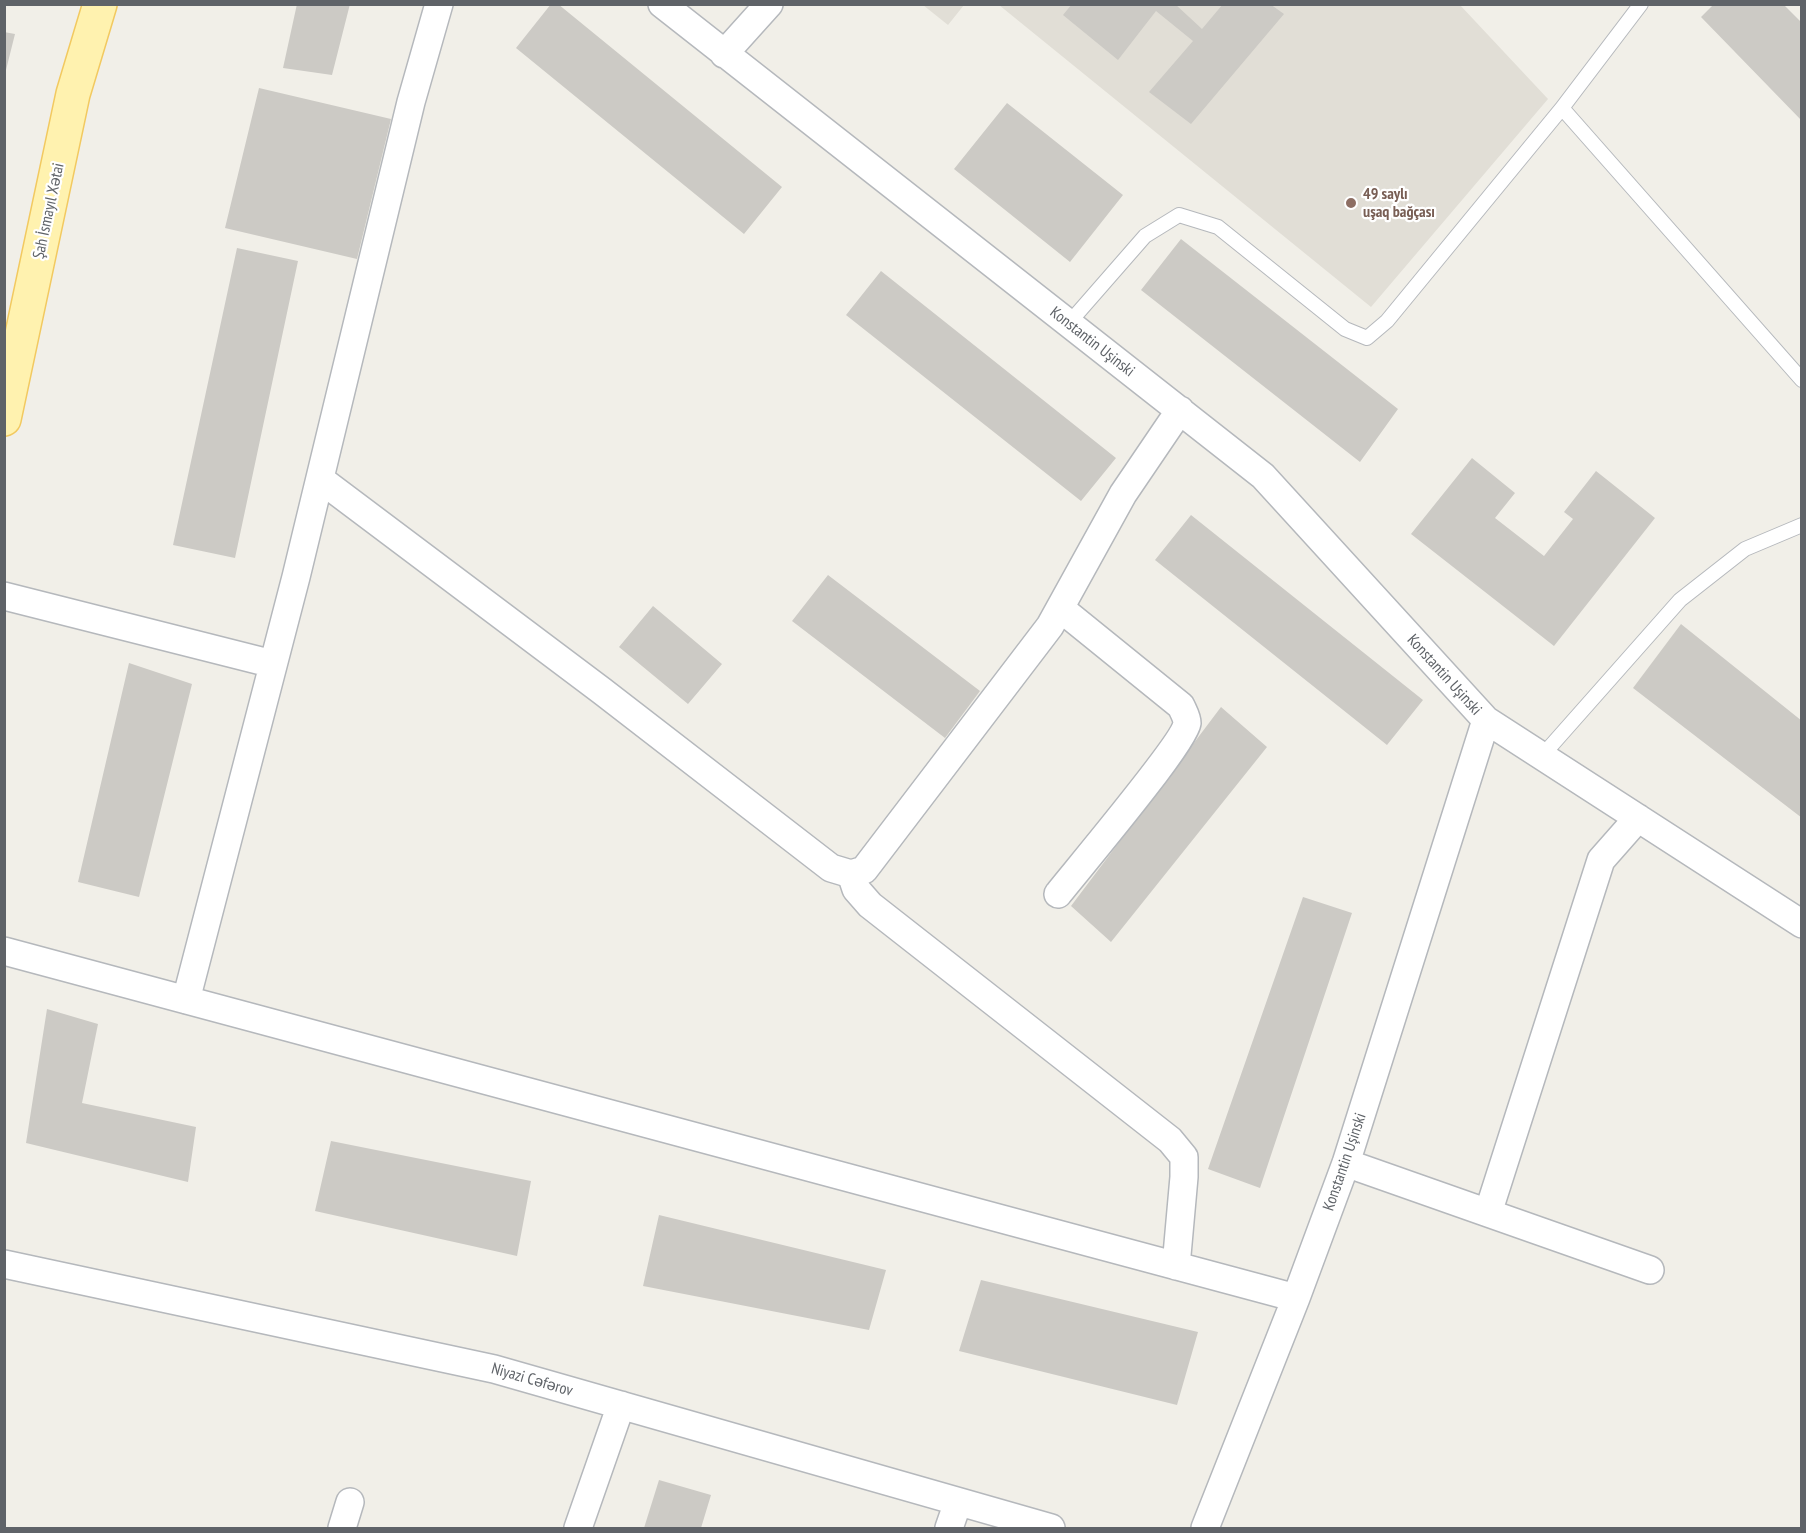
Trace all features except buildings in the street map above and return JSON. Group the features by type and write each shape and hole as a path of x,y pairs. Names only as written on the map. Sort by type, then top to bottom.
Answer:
{"main road":[{"name":"Şah İsmayıl Xətai","path":"4,419 16,315 73,94 100,4"}],"street":[{"path":"186,1000 320,479 411,102 439,4"},
{"name":"Konstantin Uşinski","path":"662,4 1263,476 1486,720 1802,924"},
{"path":"724,54 769,4"},
{"path":"320,479 602,691 831,868 851,874 864,870 1050,626 1123,494 1180,410"},
{"path":"4,596 273,664"},
{"path":"1058,894 1183,735 1187,724 1186,716 1180,706 1060,608"},
{"name":"Konstantin Uşinski","path":"1205,1528 1296,1298 1346,1163 1486,720"},
{"path":"1488,1213 1601,860 1638,818"},
{"path":"851,874 856,889 870,905 1170,1140 1184,1157 1176,1266"},
{"path":"4,951 1296,1298"},
{"path":"1346,1163 1650,1270"},
{"name":"Niyazi Cəfərov","path":"4,1264 494,1369 1051,1528"},
{"path":"578,1528 621,1405"},
{"path":"342,1528 350,1502"},
{"path":"950,1528 958,1502"}],"lane":[{"path":"1069,323 1145,236 1179,215 1218,227 1345,329 1367,338 1387,321 1562,108 1641,4"},
{"path":"1562,108 1802,380"},
{"path":"1542,756 1680,600 1745,549 1802,525"}],"shaded area":[{"path":"923,5 964,5 948,25"},
{"name":"49 saylı uşaq bağçası","path":"999,5 1460,5 1548,99 1371,307"}],"place":[{"name":"49 saylı uşaq bağçası","path":"1351,203"}]}
